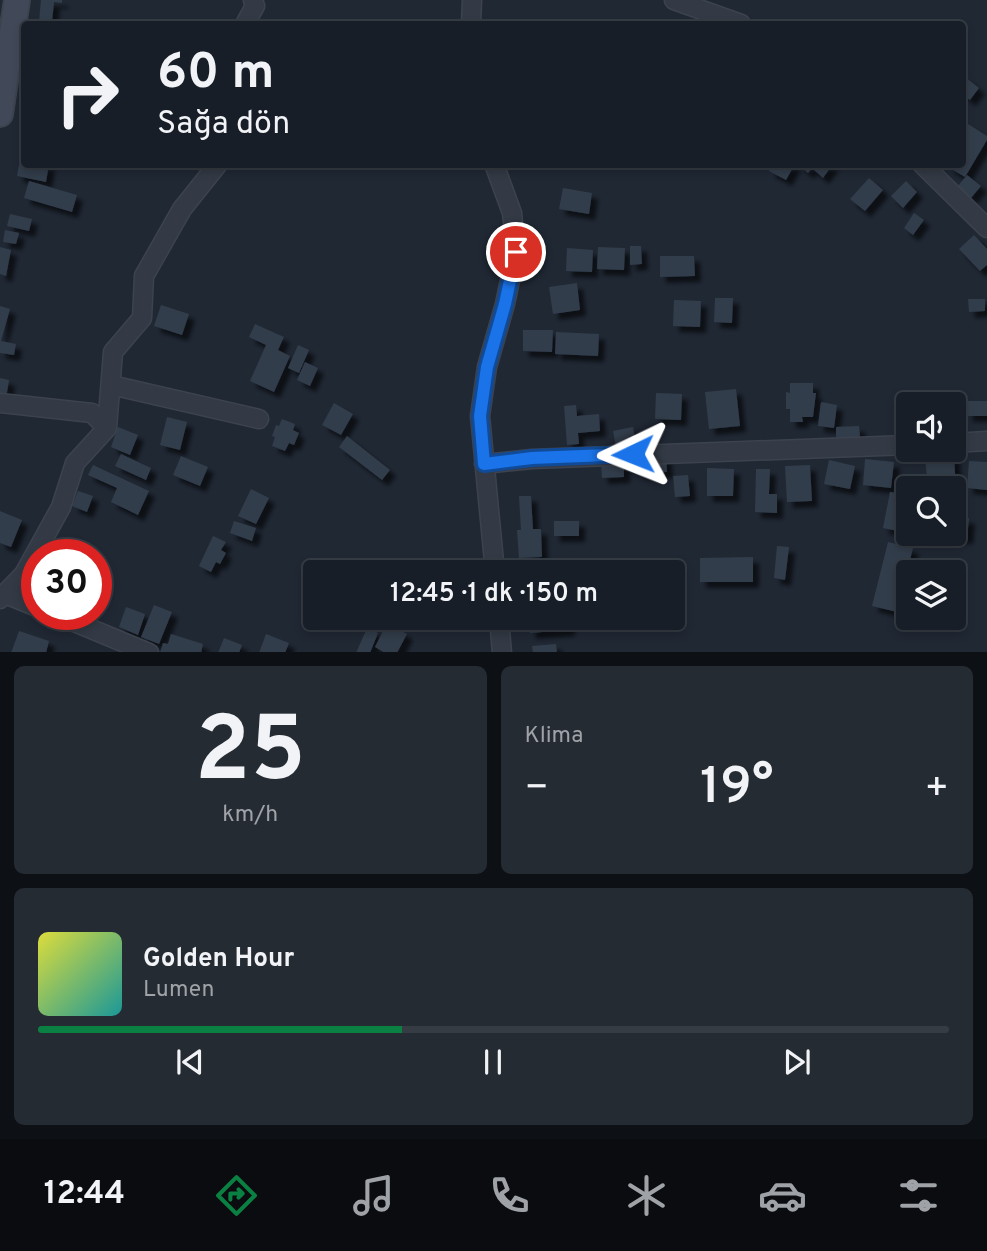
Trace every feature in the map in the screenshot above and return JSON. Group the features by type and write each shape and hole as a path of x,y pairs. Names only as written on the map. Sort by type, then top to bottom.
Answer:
{"street":[{"path":"0,114 17,0"},
{"path":"248,21 255,6 253,0"},
{"path":"471,21 472,0"},
{"path":"674,0 733,21"},
{"path":"21,602 2,596 24,574 61,507 75,463 107,428 113,352 142,318 144,276 182,209 215,168"},
{"path":"494,560 480,416 487,367 516,252 512,213 495,168"},
{"path":"926,168 987,228"},
{"path":"111,385 260,419"},
{"path":"0,402 92,413 107,428"},
{"path":"966,442 987,441"},
{"path":"484,464 532,458 896,445"},
{"path":"94,630 147,652"},
{"path":"500,630 502,652"}],"building":[{"path":"41,0 62,0 62,3 54,2 52,21 39,21"},
{"path":"966,78 979,88 970,100 966,97"},
{"path":"968,124 987,136 987,140 965,177 950,168 966,168"},
{"path":"21,153 21,168 48,168 46,182 17,176"},
{"path":"771,168 793,168 786,180 769,171"},
{"path":"812,168 830,168 823,178"},
{"path":"967,175 981,186 971,198 957,187"},
{"path":"869,178 883,190 865,211 850,199"},
{"path":"29,181 77,195 72,212 24,198"},
{"path":"906,181 917,192 903,208 891,196"},
{"path":"563,188 592,193 589,214 559,209"},
{"path":"914,213 924,220 913,235 904,228"},
{"path":"10,214 32,219 29,231 7,226"},
{"path":"5,230 19,233 16,244 3,242"},
{"path":"974,235 987,249 987,265 980,271 959,249"},
{"path":"630,246 641,246 642,264 630,265"},
{"path":"0,247 11,250 6,276 0,274"},
{"path":"598,247 625,248 624,270 597,269"},
{"path":"567,248 593,250 592,272 566,271"},
{"path":"660,256 694,256 695,276 660,277"},
{"path":"577,283 580,310 553,314 549,287"},
{"path":"715,298 733,298 732,323 714,322"},
{"path":"968,299 985,299 985,311 969,312"},
{"path":"674,300 701,301 700,327 673,326"},
{"path":"161,305 189,314 182,335 154,326"},
{"path":"0,306 10,309 1,341 16,344 14,355 0,353"},
{"path":"255,324 284,337 278,350 290,356 274,392 250,381 266,345 249,337"},
{"path":"523,330 553,330 552,352 523,351"},
{"path":"556,332 599,334 598,356 555,354"},
{"path":"298,345 309,350 299,373 288,368"},
{"path":"305,362 318,368 310,386 297,380"},
{"path":"0,378 9,380 6,398 0,396"},
{"path":"790,383 813,383 813,393 816,393 813,417 802,417 803,422 790,422 790,409 786,409 786,392 790,393"},
{"path":"736,389 740,426 709,429 705,392"},
{"path":"656,393 682,394 681,420 655,419"},
{"path":"967,401 987,401 987,416 967,416"},
{"path":"821,402 837,405 834,428 818,426"},
{"path":"334,403 353,414 341,435 322,425"},
{"path":"576,405 577,416 599,414 600,431 578,433 579,444 567,445 564,406"},
{"path":"167,417 187,422 180,450 160,445"},
{"path":"282,419 295,424 293,430 299,433 294,445 289,443 285,451 272,446 276,425 279,426"},
{"path":"859,426 860,437 836,437 836,427"},
{"path":"118,427 138,435 130,455 111,447"},
{"path":"633,427 636,443 616,447 613,431"},
{"path":"347,436 390,470 382,480 339,447"},
{"path":"121,454 151,468 146,480 115,466"},
{"path":"181,456 208,467 200,486 173,475"},
{"path":"666,456 667,472 638,473 637,458"},
{"path":"865,459 894,462 891,488 863,485"},
{"path":"829,460 855,466 850,489 824,484"},
{"path":"969,461 987,462 987,490 967,488"},
{"path":"925,462 954,462 955,476 927,476"},
{"path":"601,463 624,463 624,477 602,478"},
{"path":"93,465 149,491 138,515 111,502 117,488 88,475"},
{"path":"810,465 812,501 787,502 785,466"},
{"path":"707,468 734,469 733,496 707,496"},
{"path":"756,469 770,469 769,494 777,494 777,513 755,512"},
{"path":"688,475 690,496 675,497 673,476"},
{"path":"251,489 269,498 256,524 238,516"},
{"path":"78,491 93,496 87,512 72,506"},
{"path":"890,492 896,493 896,531 883,528"},
{"path":"519,496 531,496 533,529 541,529 542,557 519,558"},
{"path":"0,511 22,520 11,547 0,543"},
{"path":"966,518 969,518 966,538"},
{"path":"234,521 256,528 252,541 230,533"},
{"path":"554,521 579,521 579,536 554,536"},
{"path":"213,536 226,542 221,550 226,553 220,564 216,562 211,572 199,566"},
{"path":"888,542 913,548 910,560 896,560 896,612 872,606"},
{"path":"777,546 789,547 785,580 774,578"},
{"path":"753,557 753,582 700,582 700,558"},
{"path":"154,605 172,612 159,644 141,637"},
{"path":"126,607 145,614 138,635 119,627"},
{"path":"366,630 378,633 370,652 356,652"},
{"path":"384,630 400,630 407,634 398,652 383,652 375,647"},
{"path":"530,630 569,630 530,633"},
{"path":"19,631 49,641 46,652 11,652"},
{"path":"171,634 203,644 201,652 160,652 163,643 168,644"},
{"path":"266,634 289,643 285,652 259,652"},
{"path":"224,638 242,645 239,652 218,652"},
{"path":"556,644 557,652 533,652 532,646"}],"route":[{"path":"516,252 487,367 480,416 484,464 532,458 633,454"}]}
